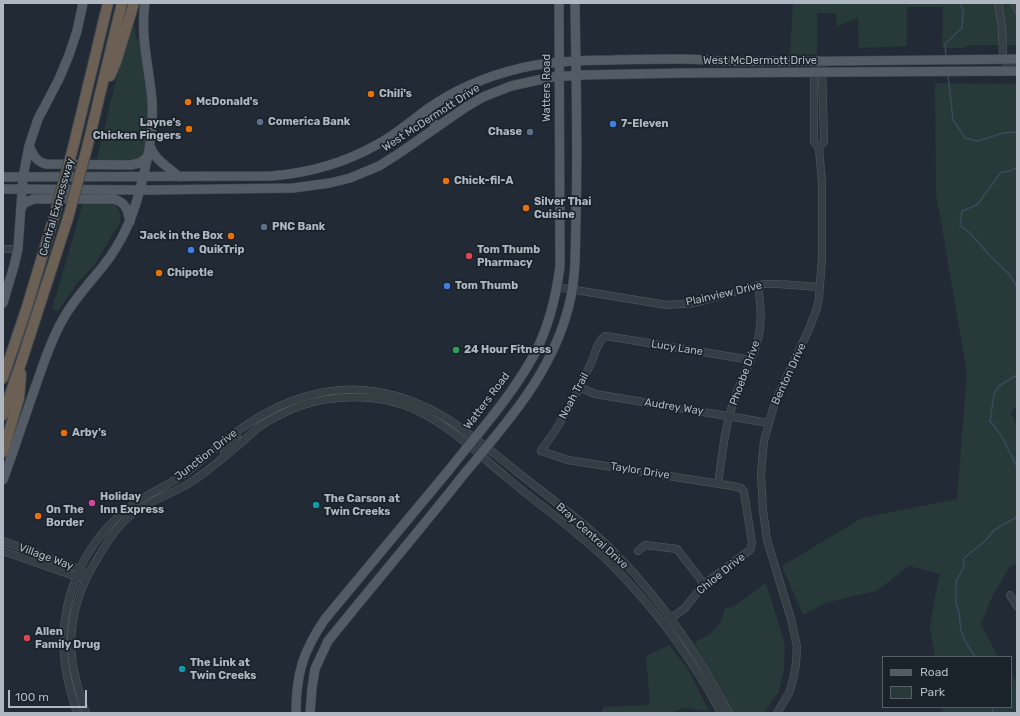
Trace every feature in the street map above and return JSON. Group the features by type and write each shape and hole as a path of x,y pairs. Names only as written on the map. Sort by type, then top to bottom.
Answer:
{"highway":[{"name":"Central Expressway","path":"3,378 29,301 54,217 73,148 108,3"},
{"name":"Central Expressway","path":"3,415 68,218 98,106 122,3"},
{"path":"98,106 116,62 134,3"},
{"path":"3,452 19,398 22,360"}],"main road":[{"path":"3,304 18,249 21,188 29,146 38,119 70,54 83,3"},
{"path":"3,480 46,356 56,332 72,304 117,247 130,222 140,189 150,146 152,129 152,101 144,44 145,3"},
{"name":"Watters Road","path":"296,713 296,691 298,677 312,638 325,619 507,397 532,359 547,326 558,287 560,266 558,3"},
{"path":"310,713 312,688 316,669 328,641 487,447 532,388 557,341 566,316 573,289 575,267 575,3"},
{"path":"685,59 685,73"},
{"name":"West McDermott Drive","path":"3,177 179,177 292,174 347,160 364,152 396,133 425,111 449,96 471,85 494,76 523,68 576,60 685,59 725,61 820,61 1017,59"},
{"name":"West McDermott Drive","path":"3,189 293,188 330,184 364,173 379,166 466,107 496,91 522,82 559,76 685,73 967,72 1016,69"},
{"path":"425,111 437,127"},
{"path":"29,146 36,159 41,163 46,164 131,165 140,163 147,157"},
{"path":"150,146 152,153 160,162 170,168 179,177"},
{"path":"292,174 293,188"},
{"path":"21,209 24,203 34,199 113,199 124,203 128,211 130,222"}],"street":[{"path":"998,3 1002,27 1003,60 1016,69"},
{"path":"1015,3 1017,10"},
{"name":"Benton Drive","path":"777,713 789,693 793,680 796,664 796,646 791,619 764,524 761,474 764,441 775,402 810,329 817,308 820,287 822,250 822,184 819,148 824,142 818,72 820,61"},
{"path":"3,249 18,249"},
{"name":"Plainview Drive","path":"558,287 667,305 695,302 758,286 778,284 820,287"},
{"name":"Phoebe Drive","path":"718,484 725,439 734,401 756,348 760,330 760,300 758,286"},
{"name":"Lucy Lane","path":"603,338 606,336 751,360"},
{"name":"Noah Trail","path":"541,451 562,419 603,338"},
{"name":"Audrey Way","path":"579,387 595,394 730,417 769,422"},
{"name":"Junction Drive","path":"77,713 67,675 63,640 66,611 76,578 88,553 98,538 125,510 138,500 178,479 239,429 278,406 297,399 325,392 350,390 377,392 405,398 444,416 474,437"},
{"name":"Junction Drive","path":"86,713 77,684 71,650 74,612 86,577 117,529 133,513 191,482 206,472 260,426 301,406 314,402 350,397 362,397 404,405 433,420 468,446"},
{"path":"387,401 393,400 411,406 419,404"},
{"path":"224,456 224,452 227,447 250,422"},
{"name":"Bray Central Drive","path":"474,437 565,510 619,557 652,595 685,637 705,669 729,713"},
{"name":"Bray Central Drive","path":"468,446 581,538 611,565 643,599 676,640 708,688 721,713"},
{"name":"Taylor Drive","path":"541,451 568,460 741,488"},
{"name":"Chloe Drive","path":"662,624 685,608 704,584 750,550 752,543 746,496 741,488"},
{"name":"Village Way","path":"3,541 80,569 86,577"},
{"path":"638,550 645,545 677,550 704,584"},
{"name":"Village Way","path":"3,551 76,578 86,577"},
{"path":"1010,595 1017,606"}],"green space":[{"path":"793,3 1017,3 1017,45 970,45 963,48 942,48 943,7 907,7 907,46 859,48 858,18 837,26 836,13 817,13 817,54 790,56"},
{"path":"129,26 135,27 136,39 140,39 149,102 148,135 144,150 138,161 96,162"},
{"path":"935,83 1017,84 1017,404 1011,413 1017,425 1017,563 1010,566 991,599 981,624 997,656 935,656 930,627 940,574 909,566 876,591 825,603 803,615 782,566 862,518 957,499 967,373 936,193"},
{"path":"83,203 112,203 117,207 120,213 120,222 95,264 77,283 58,311 52,309"},
{"path":"766,583 785,645 784,670 779,691 764,713 732,713 722,690 694,643 711,633 721,621 725,608 733,607"},
{"path":"669,645 688,669 709,711 685,708 670,713 601,713 603,707 650,705 646,656"},
{"path":"1012,677 1017,681 1017,713 943,713 942,708 1012,708"}],"waterway":[{"path":"946,56 945,44 962,28 963,10 960,3"},
{"path":"948,75 953,120 965,138 978,141 1003,133 1017,132"},
{"path":"1017,167 1011,171 1001,172 977,205 962,211 960,226 969,232 992,258 1009,274 1017,287"},
{"path":"1017,375 999,386 994,394 990,421 1001,435 1017,467"},
{"path":"974,656 966,643 961,631 959,612 956,603 956,581 964,567 963,559 986,540 994,530 1017,517"},
{"path":"992,708 993,713"}],"place":[{"name":"Chili's","path":"371,94"},
{"name":"McDonald's","path":"188,102"},
{"name":"Comerica Bank","path":"260,122"},
{"name":"7-Eleven","path":"613,124"},
{"name":"Layne's Chicken Fingers","path":"189,129"},
{"name":"Chase","path":"530,132"},
{"name":"Chick-fil-A","path":"446,181"},
{"name":"Silver Thai Cuisine","path":"526,208"},
{"name":"PNC Bank","path":"264,227"},
{"name":"Jack in the Box","path":"231,236"},
{"name":"QuikTrip","path":"191,250"},
{"name":"Tom Thumb Pharmacy","path":"469,256"},
{"name":"Chipotle","path":"159,273"},
{"name":"Tom Thumb","path":"447,286"},
{"name":"24 Hour Fitness","path":"456,350"},
{"name":"Arby's","path":"64,433"},
{"name":"Holiday Inn Express","path":"92,503"},
{"name":"The Carson at Twin Creeks","path":"316,505"},
{"name":"On The Border","path":"38,516"},
{"name":"Allen Family Drug","path":"27,638"},
{"name":"The Link at Twin Creeks","path":"182,669"}]}
